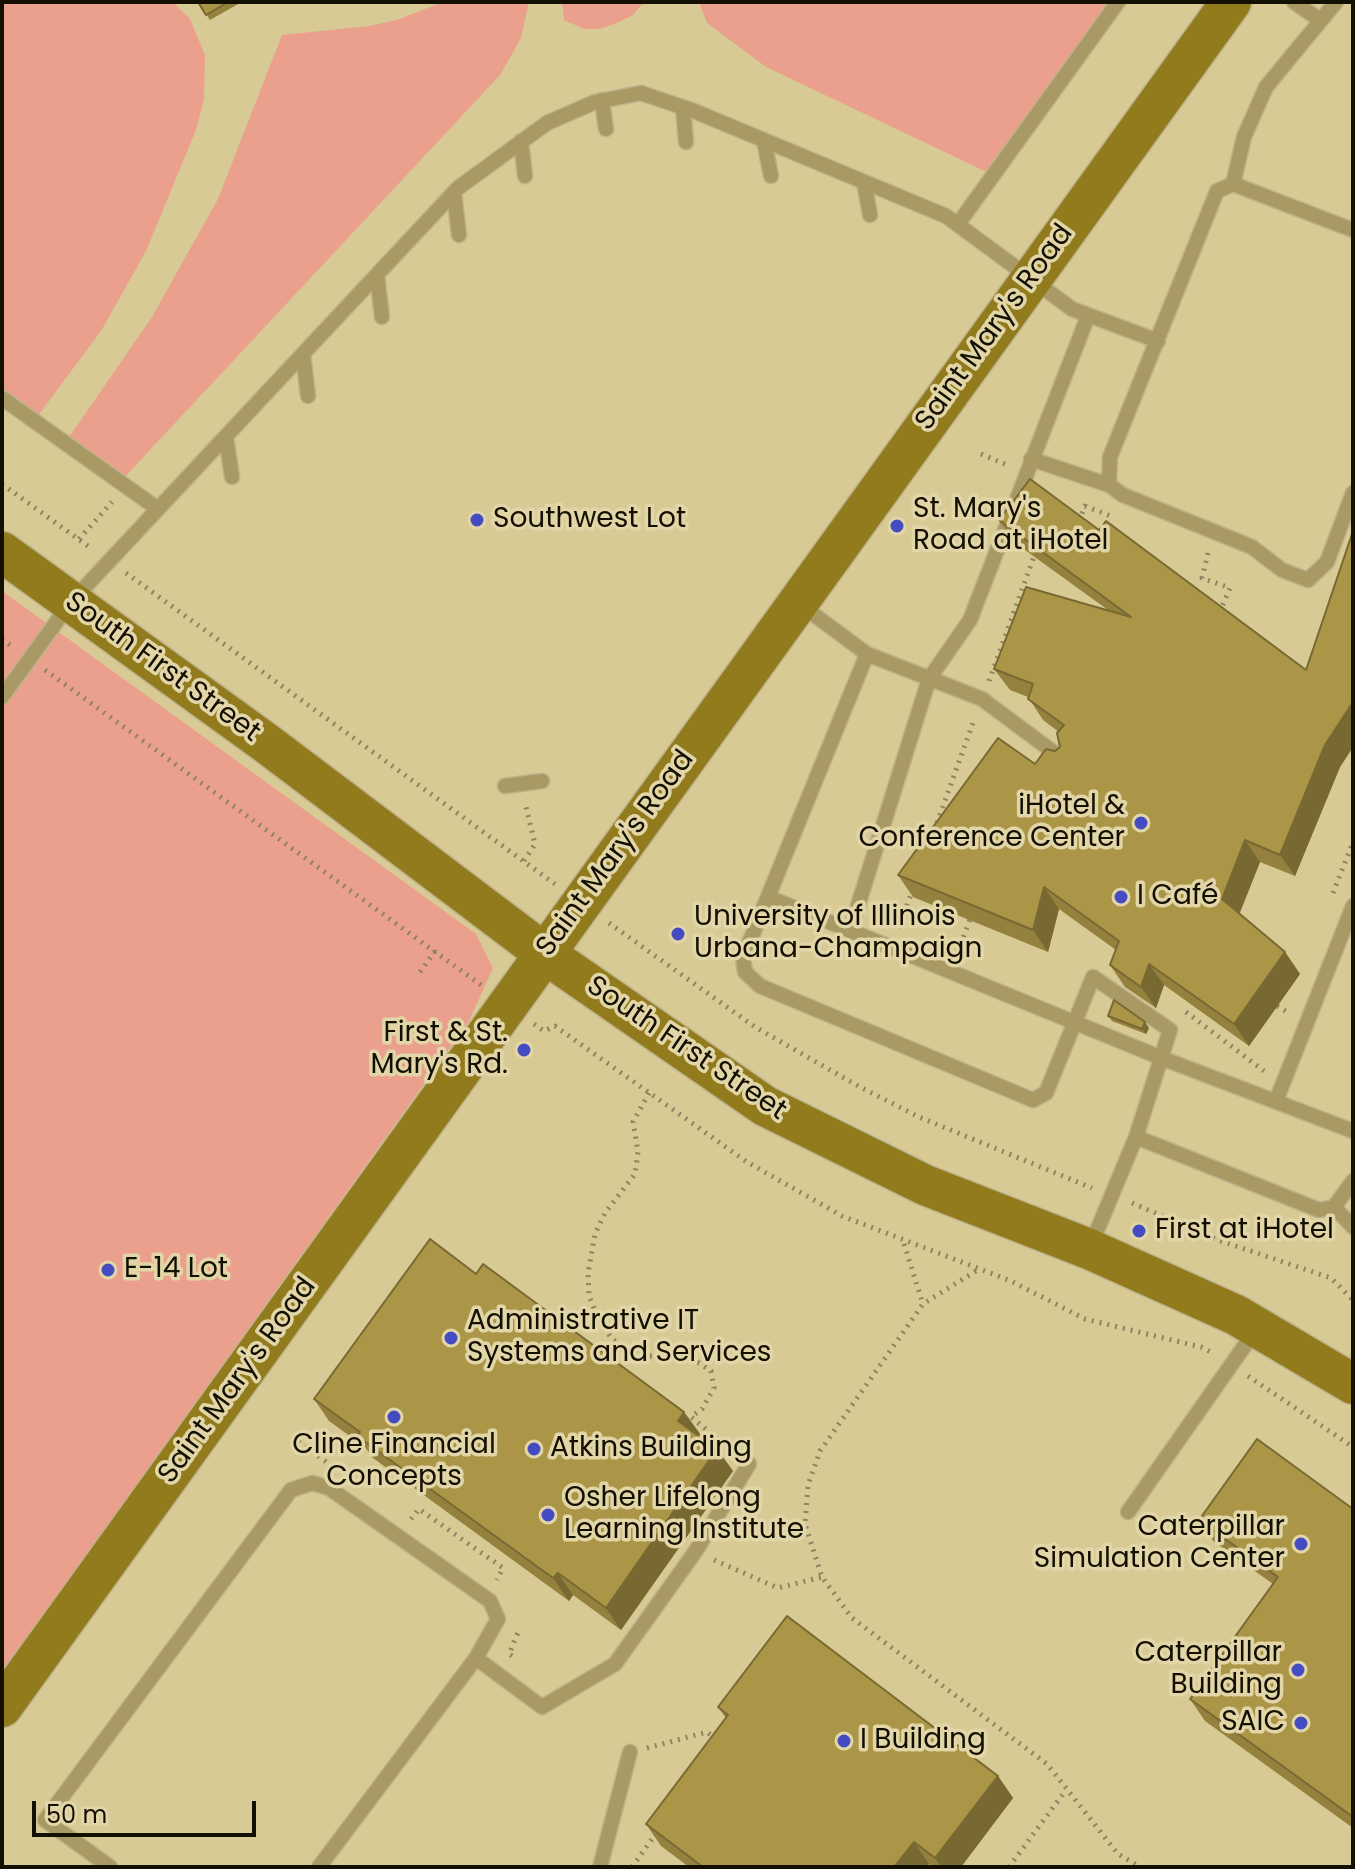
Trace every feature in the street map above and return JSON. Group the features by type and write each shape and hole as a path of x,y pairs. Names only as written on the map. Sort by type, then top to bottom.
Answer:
{"main road":[{"name":"Saint Mary's Road","path":"2,1707 1231,2"},
{"name":"South First Street","path":"2,552 544,953 765,1106 925,1185 1089,1249 1258,1328 1353,1384"}],"lane":[{"path":"958,224 1118,2"},
{"path":"1294,2 1320,20"},
{"path":"1233,184 1244,137 1266,87 1336,2"},
{"path":"2,697 71,602 454,193 547,123 602,100 641,93 683,107 864,182 958,224 1030,280 1088,316 1158,341"},
{"path":"602,100 606,129"},
{"path":"683,107 686,142"},
{"path":"521,141 525,176"},
{"path":"764,141 771,176"},
{"path":"864,182 870,215"},
{"path":"1109,485 1110,457 1217,191 1233,184 1353,230"},
{"path":"454,193 459,235"},
{"path":"377,275 382,317"},
{"path":"850,931 929,679 970,620 1088,316"},
{"path":"303,354 308,396"},
{"path":"2,398 158,509"},
{"path":"226,437 232,477"},
{"path":"1031,459 1109,485 1123,495 1252,547 1282,570 1308,580 1327,562 1353,493"},
{"path":"798,603 867,654 982,699 1067,763"},
{"path":"867,654 743,958 745,972 760,986 1033,1100 1046,1093 1093,977 1170,1030 1164,1059 1136,1137 1089,1249"},
{"path":"505,786 542,781"},
{"path":"768,897 1164,1059 1353,1131"},
{"path":"1276,1101 1353,906"},
{"path":"1136,1137 1319,1210 1334,1207 1353,1181"},
{"path":"1334,1207 1353,1227"},
{"path":"1128,1512 1258,1328"},
{"path":"476,1658 542,1707 615,1664 695,1552 749,1464"},
{"path":"110,1867 45,1820 280,1502 291,1490 312,1483 329,1488 490,1601 498,1619 476,1658 319,1867"},
{"path":"600,1867 630,1752"}],"path":[{"path":"981,454 1008,465"},
{"path":"2,484 548,879"},
{"path":"79,539 126,486"},
{"path":"1076,530 1085,506 1127,522"},
{"path":"933,834 1038,545"},
{"path":"1196,548 1210,554 1202,578 1230,588 1218,616"},
{"path":"524,783 525,812 535,844 524,861"},
{"path":"1331,899 1353,842"},
{"path":"907,934 900,924 916,879"},
{"path":"945,948 958,952 970,919"},
{"path":"622,933 755,1027 919,1117 1218,1240 1331,1278 1353,1300"},
{"path":"420,972 435,951"},
{"path":"1281,1027 1292,998"},
{"path":"1277,1006 1287,1012"},
{"path":"1181,1009 1264,1071 1270,1056"},
{"path":"649,1093 633,1122 638,1152 635,1174 601,1222 588,1273 589,1296 599,1320 612,1339 637,1354 699,1363 711,1371 714,1388 702,1409 691,1417 749,1464"},
{"path":"904,1243 923,1304"},
{"path":"977,1270 923,1304 820,1451 812,1474 805,1524 822,1577 852,1618 1047,1764 1118,1854 1140,1867"},
{"path":"607,1366 623,1345"},
{"path":"292,1437 332,1463 329,1488"},
{"path":"695,1552 778,1588 822,1577"},
{"path":"630,1752 707,1732 721,1743 729,1732"},
{"path":"1009,1867 1066,1790"},
{"path":"632,1867 658,1830"}],"shaded area":[{"name":"University of Illinois Urbana-Champaign","path":"2,2 1353,2 1353,1867 2,1867"},
{"path":"2,2 173,2 190,19 205,55 204,99 196,130 146,251 101,331 34,421 2,398"},
{"path":"443,2 529,2 521,38 500,75 120,482 65,443 152,317 218,199 282,35 369,26 397,20"},
{"path":"562,2 644,2 633,15 619,22 600,29 584,29 564,20"},
{"path":"699,2 1118,2 993,175 766,67 707,23"},
{"name":"E-14 Lot","path":"2,591 476,934 493,968 469,1021 2,1672"}],"building":[{"path":"198,2 228,2 206,15"},
{"name":"iHotel & Conference Center","path":"1030,479 1099,530 1106,521 1306,670 1353,531 1353,702 1325,745 1280,855 1245,840 1222,899 1285,952 1234,1024 1149,964 1141,987 1110,965 1119,941 1044,887 1033,930 898,875 998,738 1035,764 1046,749 1055,751 1060,747 1057,733 1064,725 1028,699 1033,684 994,669 1026,587 1131,617 999,520"},
{"path":"1114,1000 1145,1022 1142,1029 1108,1016"},
{"name":"Atkins Building","path":"430,1239 476,1274 483,1264 684,1412 678,1421 717,1449 606,1608 558,1573 553,1578 357,1436 360,1432 314,1399"},
{"name":"Caterpillar Building","path":"1257,1439 1353,1509 1353,1817 1190,1699 1278,1577 1199,1520"},
{"name":"I Building","path":"787,1616 998,1776 935,1858 914,1842 894,1867 703,1867 646,1824 728,1715 718,1707"}],"place":[{"name":"Southwest Lot","path":"477,520"},
{"name":"St. Mary's Road at iHotel","path":"897,526"},
{"name":"iHotel & Conference Center","path":"1141,823"},
{"name":"I Café","path":"1121,897"},
{"name":"University of Illinois Urbana-Champaign","path":"678,934"},
{"name":"First & St. Mary's Rd.","path":"524,1050"},
{"name":"First at iHotel","path":"1139,1231"},
{"name":"E-14 Lot","path":"108,1270"},
{"name":"Administrative IT Systems and Services","path":"451,1338"},
{"name":"Cline Financial Concepts","path":"394,1417"},
{"name":"Atkins Building","path":"534,1449"},
{"name":"Osher Lifelong Learning Institute","path":"548,1515"},
{"name":"Caterpillar Simulation Center","path":"1301,1544"},
{"name":"Caterpillar Building","path":"1298,1670"},
{"name":"SAIC","path":"1301,1723"},
{"name":"I Building","path":"844,1741"}]}
